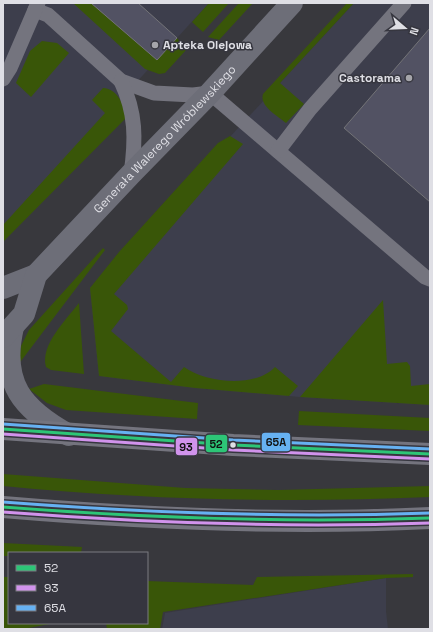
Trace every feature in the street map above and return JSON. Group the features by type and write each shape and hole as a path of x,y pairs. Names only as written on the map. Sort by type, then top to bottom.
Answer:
{"main road":[{"path":"3,429 69,435 283,448 430,454"},
{"path":"3,507 98,514 247,520 430,518"}],"street":[{"name":"Generała Walerego Wróblewskiego","path":"3,288 36,275 130,174 210,93 292,3"},
{"name":"Generała Walerego Wróblewskiego","path":"8,332 24,314 36,275"},
{"path":"8,332 7,357 9,378 14,390 25,404 37,415 69,435"}],"lane":[{"path":"278,151 310,110 404,3"},
{"path":"3,79 10,68 36,7 48,15 121,81 154,94 193,96 210,93 425,277 430,279"},
{"path":"121,81 128,96 133,115 134,146 130,174"}],"shaded area":[{"path":"3,3 209,3 3,228"},
{"path":"354,3 430,3 430,405 300,397 195,388 99,376 90,288"},
{"path":"386,578 386,611 388,629 162,629 165,613"}],"green space":[{"path":"73,3 91,3 157,60 177,38 187,49 165,73 159,74 145,69"},
{"path":"209,3 229,3 203,32 192,22"},
{"path":"239,3 253,3 219,40 208,37"},
{"path":"347,3 354,3 280,83 304,104 286,123 266,107 263,94"},
{"path":"42,41 57,43 69,53 31,97 16,83 30,51"},
{"path":"103,88 113,91 119,98 124,108 126,118 3,242 3,225 105,113 92,100"},
{"path":"230,136 243,144 114,294 127,305 128,309 111,331 171,382 184,367 205,377 231,381 256,378 267,374 275,367 298,386 289,396 195,388 99,376 90,288 119,252 218,143"},
{"path":"103,248 105,250 18,365 21,346 29,330"},
{"path":"383,300 387,364 407,362 410,366 411,386 430,384 430,405 300,397"},
{"path":"79,303 84,374 51,370 46,367 45,359 50,342 55,333"},
{"path":"44,384 198,403 197,419 66,410 47,403 29,389"},
{"path":"299,411 430,418 430,431 298,425"},
{"path":"3,474 185,488 278,490 430,486 430,497 269,500 163,497 56,491 3,486"},
{"path":"3,543 82,547 81,552 8,552 8,556 3,556"},
{"path":"413,574 413,577 386,578 163,612 160,629 107,629 106,624 148,624 148,581 253,585 257,577"},
{"path":"3,577 8,577 8,624 50,624 23,629 3,629"}],"building":[{"name":"Apteka Olejowa","path":"91,3 138,3 177,38 157,60"},
{"name":"Castorama","path":"430,28 430,202 344,128"}],"transit line":[{"name":"65A","path":"3,424 233,440 430,449"},
{"name":"52","path":"3,429 233,445 430,454"},
{"name":"93","path":"3,434 233,450 430,459"},
{"name":"65A","path":"3,502 216,514 323,515 430,513"},
{"name":"52","path":"3,507 163,517 269,520 430,518"},
{"name":"93","path":"3,512 216,524 323,525 430,523"}],"place":[{"name":"Apteka Olejowa","path":"155,45"},
{"name":"Castorama","path":"409,78"}]}
